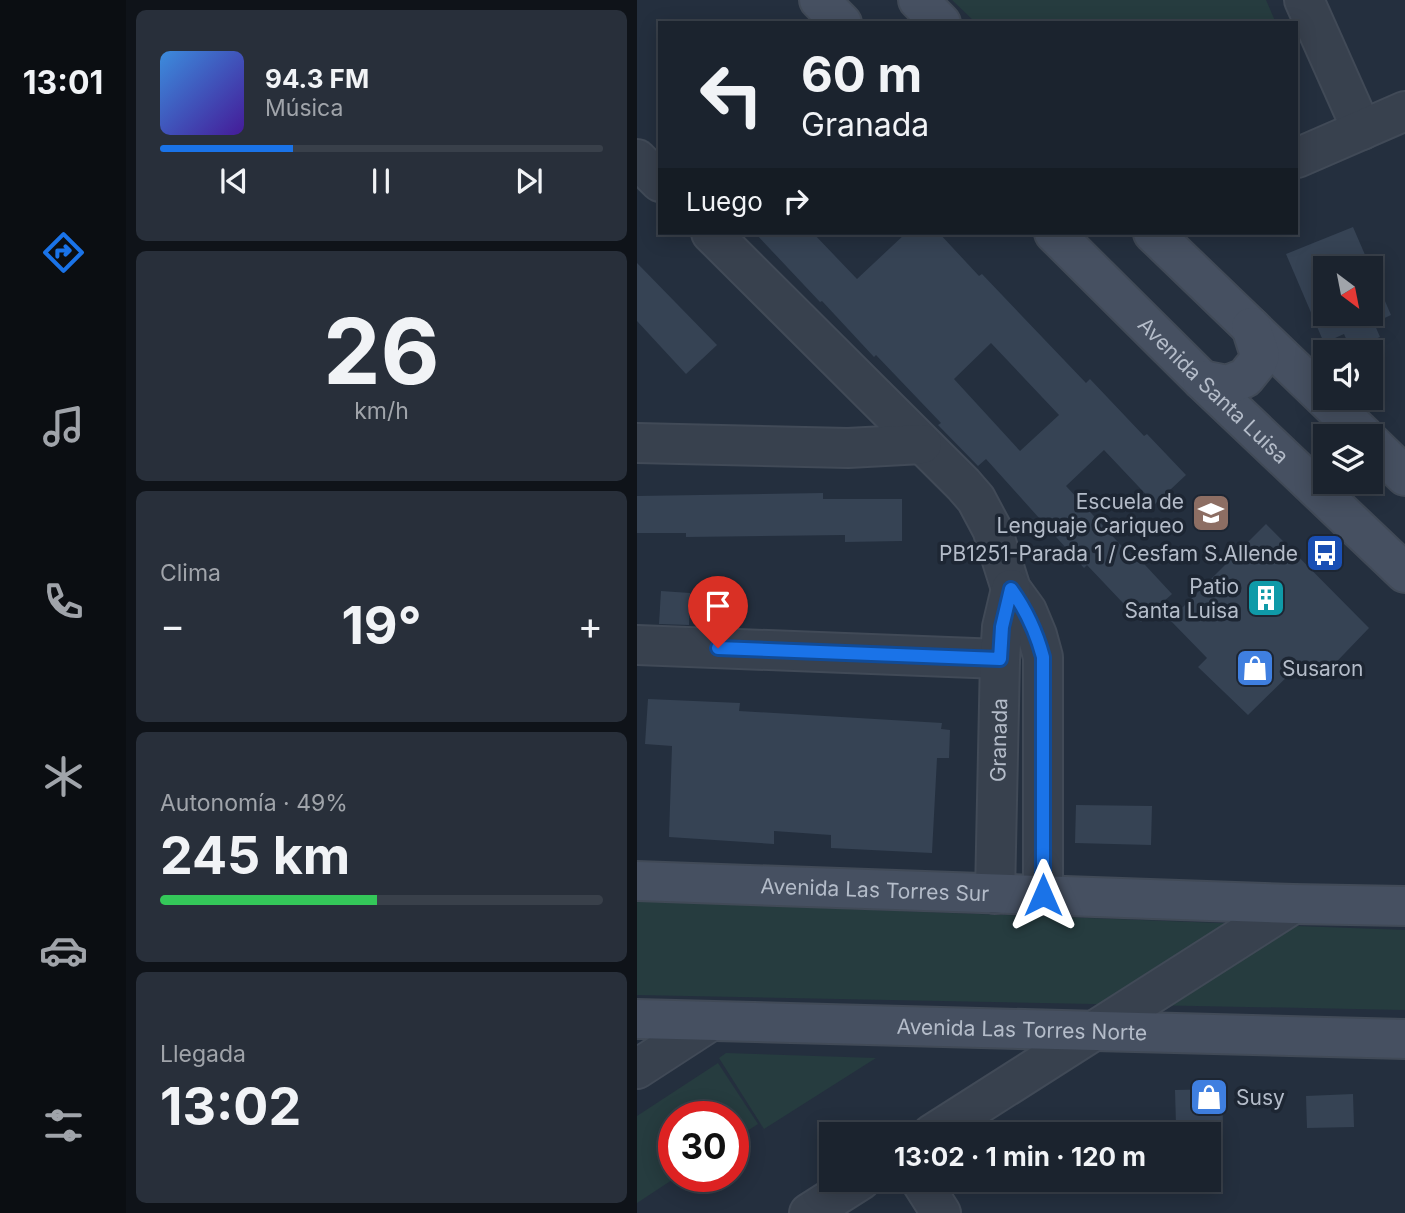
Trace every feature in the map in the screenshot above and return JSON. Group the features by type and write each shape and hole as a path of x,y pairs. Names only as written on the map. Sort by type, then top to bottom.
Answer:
{"street":[{"path":"818,0 840,21"},
{"path":"918,0 939,21"},
{"path":"1304,0 1363,130"},
{"path":"1298,158 1405,111"},
{"path":"637,159 658,180"},
{"path":"713,235 976,499 992,529 1011,589 1027,611 1043,657 1043,895"},
{"name":"Avenida Santa Luisa","path":"1055,235 1202,380 1405,573"},
{"path":"1155,235 1352,424"},
{"path":"1202,380 1227,385 1245,378 1260,355 1251,327"},
{"path":"637,443 848,448 922,444"},
{"path":"1383,455 1405,477"},
{"name":"Granada","path":"995,894 1000,659 1002,627 1011,589"},
{"path":"637,645 1000,659"},
{"name":"Avenida Las Torres Sur","path":"637,881 1405,906"},
{"path":"951,1122 1293,904"},
{"name":"Avenida Las Torres Norte","path":"637,1019 1405,1039"},
{"path":"637,1069 711,1021"},
{"path":"809,1213 842,1192"},
{"path":"928,1192 941,1213"}],"green space":[{"path":"952,0 1266,0 1275,21 974,21"},
{"path":"637,901 1405,930 1405,1010 637,995"},
{"path":"726,1053 876,1058 764,1129 749,1101 746,1101 719,1058"},
{"path":"718,1063 743,1101 660,1101"},
{"path":"658,1102 658,1189 637,1203 637,1116"},
{"path":"749,1110 758,1124 749,1130"}],"building":[{"path":"1353,227 1366,256 1313,256 1313,317 1286,254"},
{"path":"757,235 815,235 857,279 904,235 941,235 1086,383 1090,379 1144,436 1147,434 1186,475 1155,504 1104,450 1066,486 1130,555 1133,552 1172,594 1141,622 1087,565 1084,568 986,459 978,466 938,425 941,423 822,301 820,302","holes":["991,343 1059,415 1020,451 954,379"]},
{"path":"637,263 717,345 686,374 637,321"},
{"path":"1383,296 1391,315 1383,319"},
{"path":"1317,326 1375,326 1380,337 1373,340 1347,340 1344,334 1331,340 1323,340"},
{"path":"823,493 823,499 902,499 902,541 845,542 845,535 686,537 686,533 637,533 637,496"},
{"name":"Patio Santa Luisa","path":"1266,524 1369,628 1320,679 1302,662 1248,715 1198,667 1207,658 1170,620"},
{"path":"661,591 690,593 689,625 659,624"},
{"path":"648,699 740,703 739,711 942,723 941,729 950,730 949,758 937,758 932,853 831,848 831,835 774,831 774,844 669,837 672,746 645,744"},
{"path":"1076,805 1152,806 1151,845 1075,843"},
{"path":"1222,1089 1223,1124 1176,1122 1175,1090"},
{"path":"1353,1094 1354,1127 1307,1128 1306,1096"}],"place":[{"name":"Escuela de Lenguaje Cariqueo","path":"1211,513"},
{"name":"PB1251-Parada 1 / Cesfam S.Allende","path":"1325,553"},
{"name":"Patio Santa Luisa","path":"1266,598"},
{"name":"Susaron","path":"1255,668"},
{"name":"Susy","path":"1209,1097"}],"route":[{"path":"718,648 1000,659 1002,627 1011,589 1027,611 1043,657 1043,895"}]}
